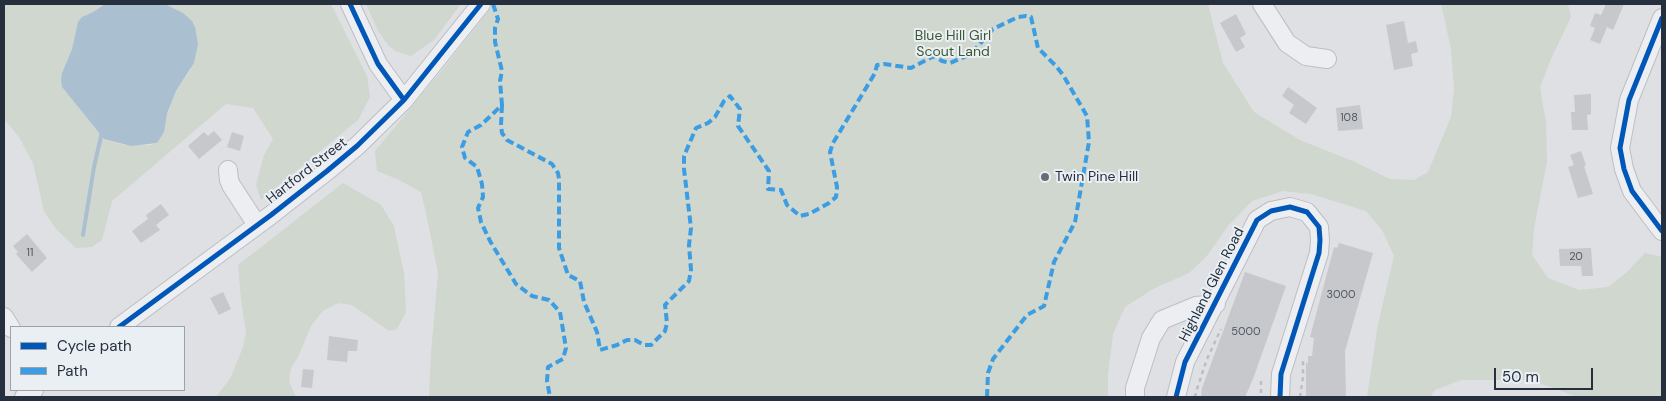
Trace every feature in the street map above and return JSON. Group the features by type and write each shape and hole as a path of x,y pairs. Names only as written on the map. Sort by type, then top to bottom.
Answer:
{"street":[{"path":"350,4 378,64 404,100"},
{"name":"Hartford Street","path":"120,326 328,171 404,100 481,4"},
{"path":"1262,4 1287,43 1306,56 1327,60"},
{"path":"1662,18 1629,100 1620,148 1624,169 1632,191 1662,231"},
{"path":"228,170 229,180 257,225"},
{"name":"Highland Glen Road","path":"1176,397 1185,362 1257,220 1271,211 1290,207 1307,212 1319,227 1320,240 1319,253 1281,374 1280,397"},
{"path":"1134,397 1135,388 1151,338 1162,320 1196,306 1216,304"}],"path":[{"path":"1196,397 1196,389 1207,359 1221,329"},
{"path":"1300,397 1304,377 1302,362 1304,352"},
{"path":"1261,381 1261,397"}],"green space":[{"path":"4,4 105,4 82,17 79,22 72,49 62,73 62,87 104,139 124,145 151,145 157,143 176,91 191,69 183,13 165,4 331,4 367,76 370,97 358,120 261,200 256,185 264,155 273,139 253,108 226,104 112,201 102,240 92,247 76,248 56,229 44,211 33,163 19,137 4,119"},
{"path":"366,4 461,4 434,40 411,56 395,51 388,45 378,31"},
{"name":"Blue Hill Girl Scout Land","path":"494,4 1208,4 1223,63 1254,112 1300,140 1355,162 1390,179 1414,180 1428,172 1451,117 1454,88 1451,49 1441,4 1568,4 1571,17 1540,87 1546,123 1547,161 1534,229 1532,255 1548,278 1579,290 1608,287 1626,273 1645,253 1662,257 1662,397 1576,397 1528,380 1461,380 1435,390 1430,397 1367,397 1378,324 1394,256 1382,230 1366,211 1311,194 1283,191 1252,201 1228,226 1206,257 1189,273 1153,289 1125,307 1113,334 1108,374 1108,397 429,397 438,273 426,213 421,192 377,171 375,151"},
{"path":"343,183 381,205 394,226 404,273 406,312 397,329 389,331 352,305 338,303 323,311 311,326 298,357 291,368 289,382 296,397 216,397 231,377 243,347 246,333 238,265"}],"water":[{"path":"105,4 165,4 183,13 192,21 195,27 198,44 194,63 176,91 167,114 164,132 157,143 131,146 104,139 62,87 62,73 72,49 78,22 82,17"}],"building":[{"path":"1606,4 1624,4 1613,30 1607,27 1600,44 1590,40 1595,28 1590,26 1595,13 1601,15"},
{"path":"1236,14 1246,34 1240,38 1245,47 1236,52 1220,23"},
{"path":"1404,21 1408,43 1416,41 1418,52 1411,54 1413,66 1394,70 1386,25"},
{"path":"1288,87 1317,108 1306,124 1289,113 1294,105 1282,96"},
{"path":"1591,94 1591,114 1587,115 1588,130 1572,130 1571,112 1575,112 1574,95"},
{"path":"1360,105 1363,129 1338,131 1336,108"},
{"path":"214,131 222,140 199,159 188,146 204,132 208,136"},
{"path":"232,132 244,136 240,151 227,147"},
{"path":"1581,151 1593,194 1578,198 1568,167 1574,165 1570,155"},
{"path":"161,204 169,215 156,225 160,230 141,243 132,231 148,219 146,215"},
{"path":"27,234 47,258 32,272 16,254 18,252 13,246"},
{"path":"1339,243 1373,253 1345,351 1346,397 1306,397 1306,363 1308,363 1308,356 1312,356 1314,338 1310,337 1334,247 1337,248"},
{"path":"1591,248 1593,276 1582,276 1581,266 1560,266 1559,249"},
{"path":"1245,272 1286,286 1245,397 1201,397 1202,388"},
{"path":"223,292 231,309 219,315 210,298"},
{"path":"329,336 358,340 357,351 348,351 347,362 327,360"},
{"path":"303,369 314,370 312,388 301,387"}],"waterway":[{"path":"83,235 94,167 102,132"}],"marked path":[{"path":"493,4 498,19 495,28 495,42 502,71 500,81 502,105 481,125 468,132 462,147 465,158 477,167 482,184 483,197 478,208 481,222 490,241 516,284 532,296 549,300 560,312 566,348 563,359 548,367 547,381 550,397"},
{"path":"502,105 502,133 507,140 552,164 558,173 559,248 568,275 580,281 584,302 597,332 600,350 627,340 635,340 644,345 651,345 665,331 667,323 665,305 689,281 691,270 689,245 691,228 684,156 696,128 708,123 715,117 724,101 730,96 740,109 738,126 769,171 768,189 781,190 787,205 800,216 809,214 836,197 837,187 830,152 833,143 875,73 877,65 884,64 911,68 934,56 950,63 971,54 993,29 1018,17 1031,17 1038,48 1063,75 1087,116 1089,142 1075,222 1054,262 1044,306 1027,315 993,359 988,373 987,397"}],"cycle path":[{"path":"350,4 378,64 404,100"},
{"path":"120,326 271,215 357,146 404,100 481,4"},
{"path":"1662,18 1629,100 1620,148 1624,169 1632,191 1662,231"},
{"path":"1176,397 1185,362 1257,220 1271,211 1290,207 1307,212 1319,227 1320,240 1319,253 1281,374 1280,397"}],"place":[{"name":"Twin Pine Hill","path":"1045,177"}]}
